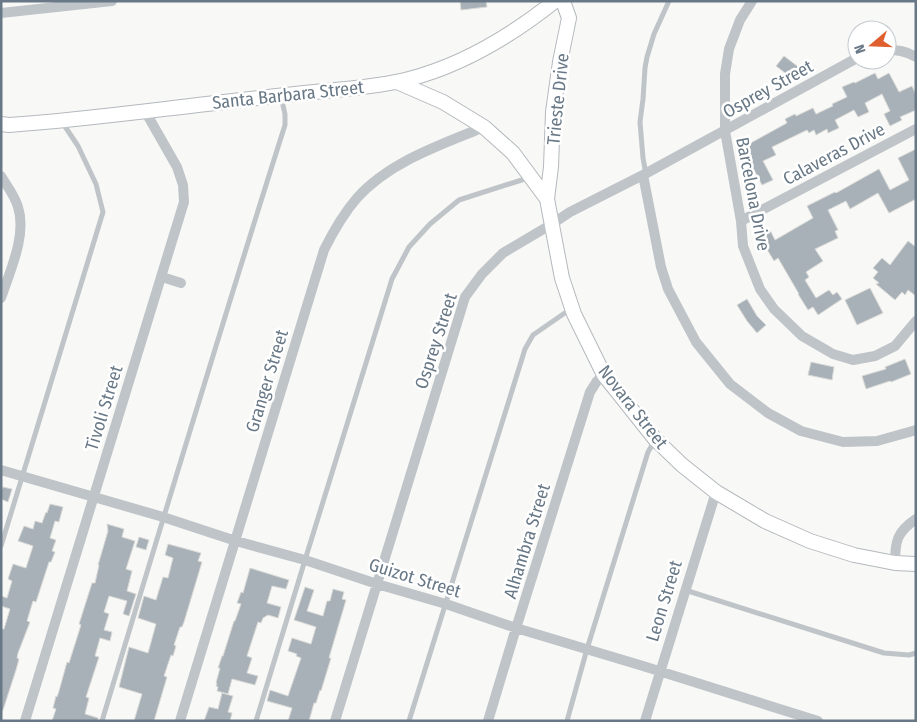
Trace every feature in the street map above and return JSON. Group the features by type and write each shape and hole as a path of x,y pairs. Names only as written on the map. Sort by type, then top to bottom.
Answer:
{"street":[{"path":"1,13 112,1"},
{"name":"Santa Barbara Street","path":"1,124 62,121 397,82 440,69 484,49 514,31 555,1"},
{"name":"Trieste Drive","path":"548,199 554,112 560,62 569,18 563,1"},
{"name":"Barcelona Drive","path":"752,1 740,20 729,49 725,74 725,131 741,221 743,246 760,289 774,308 802,336 833,354 853,360 875,356 895,346 916,321"},
{"path":"897,50 909,52 916,57"},
{"name":"Osprey Street","path":"335,721 465,297 482,274 503,252 570,212 645,175 847,64"},
{"name":"Novara Street","path":"397,82 443,102 484,127 513,154 548,199 562,278 574,314 604,375 655,439 682,465 716,492 765,522 810,541 854,555 894,563 916,564"},
{"name":"Tivoli Street","path":"25,721 184,202 183,185 177,167 145,111"},
{"name":"Granger Street","path":"180,721 324,250 333,230 358,197 384,175 415,157 484,127"},
{"name":"Calaveras Drive","path":"741,221 916,129"},
{"path":"645,175 661,266 668,289 696,342 730,384 768,413 801,431 843,442 877,441 916,430"},
{"path":"1,176 18,207 20,224 20,238 1,298"},
{"path":"162,277 181,284"},
{"name":"Alhambra Street","path":"488,721 590,392 597,381 604,375"},
{"name":"Guizot Street","path":"1,470 305,560 516,628 660,671 799,718 818,721"},
{"name":"Leon Street","path":"645,721 716,492"},
{"path":"894,563 895,546 899,535 906,526 916,519"}],"lane":[{"path":"645,175 640,122 645,68 654,34 668,1"},
{"path":"102,721 232,291 285,125 281,95"},
{"path":"1,546 103,212 96,184 78,146 62,121"},
{"path":"256,721 392,279 409,247 430,224 459,200 531,177"},
{"path":"409,721 525,349 533,336 572,308"},
{"path":"567,721 587,649 648,452 655,439"},
{"path":"685,590 884,653 909,655 916,653"}],"building":[{"path":"460,1 486,1 487,7 461,10"},
{"path":"784,56 801,69 793,79 776,66"},
{"path":"875,73 878,79 889,73 899,92 912,86 916,95 916,110 900,117 902,120 890,126 884,114 890,111 882,94 865,103 869,112 858,117 854,110 835,120 839,128 828,133 827,129 816,135 814,130 809,133 807,130 772,147 776,155 763,161 773,180 762,185 745,153 750,151 747,145 787,123 785,119 795,114 796,116 813,108 816,114 833,106 832,104 847,97 842,87"},
{"path":"916,149 916,199 889,213 878,193 850,209 846,201 828,210 838,230 835,231 838,238 815,249 823,261 806,272 809,277 805,280 816,298 829,290 833,295 837,292 842,299 818,315 813,307 808,310 778,258 774,261 759,236 770,230 775,240 813,218 807,206 836,193 879,169 890,190 909,180 898,158"},
{"path":"908,241 916,247 916,296 908,290 905,295 902,292 895,300 876,284 879,283 873,278 878,272 873,268 882,258 890,265"},
{"path":"870,288 883,313 857,325 845,300"},
{"path":"747,299 757,316 766,325 757,333 737,305"},
{"path":"905,359 911,374 866,389 862,376 886,369 885,367"},
{"path":"811,362 834,367 832,380 808,375"},
{"path":"3,487 12,489 8,502 1,499"},
{"path":"50,504 63,507 59,522 55,521 50,538 56,540 52,551 55,552 51,562 49,562 36,602 33,601 27,621 30,622 18,653 17,658 19,659 16,670 3,710 1,710 1,629 4,629 10,609 1,606 1,596 7,598 12,581 8,579 13,564 26,568 33,546 18,541 24,526 33,529 35,521 42,523"},
{"path":"107,524 124,529 122,537 135,541 126,569 132,571 127,591 136,594 129,616 123,614 127,601 109,596 104,612 109,614 104,630 112,632 110,641 100,638 95,656 99,657 86,697 89,698 85,714 98,718 98,721 52,721 56,709 53,708 56,696 67,662 69,663 92,583 95,583 108,531"},
{"path":"139,537 149,540 146,550 136,547"},
{"path":"168,544 201,553 198,561 202,562 184,622 182,627 180,627 174,645 176,646 173,656 171,655 164,676 167,677 154,721 134,721 142,694 119,687 129,647 148,653 156,624 138,618 144,596 156,600 163,577 168,578 173,558 165,555"},
{"path":"250,568 289,580 286,589 272,586 267,603 281,607 278,618 268,615 263,618 261,623 258,622 247,656 252,658 247,673 258,676 255,685 232,679 228,694 217,691 216,683 220,668 218,668 241,604 237,603 241,592 243,593"},
{"path":"305,587 314,590 307,611 323,616 333,589 344,592 342,599 346,600 321,691 316,703 314,703 309,721 288,721 292,708 267,701 270,690 288,696 301,658 296,656 297,654 288,651 292,638 311,644 316,627 294,620"},
{"path":"222,693 233,696 228,712 232,713 230,721 204,721 209,707 218,709"}]}
